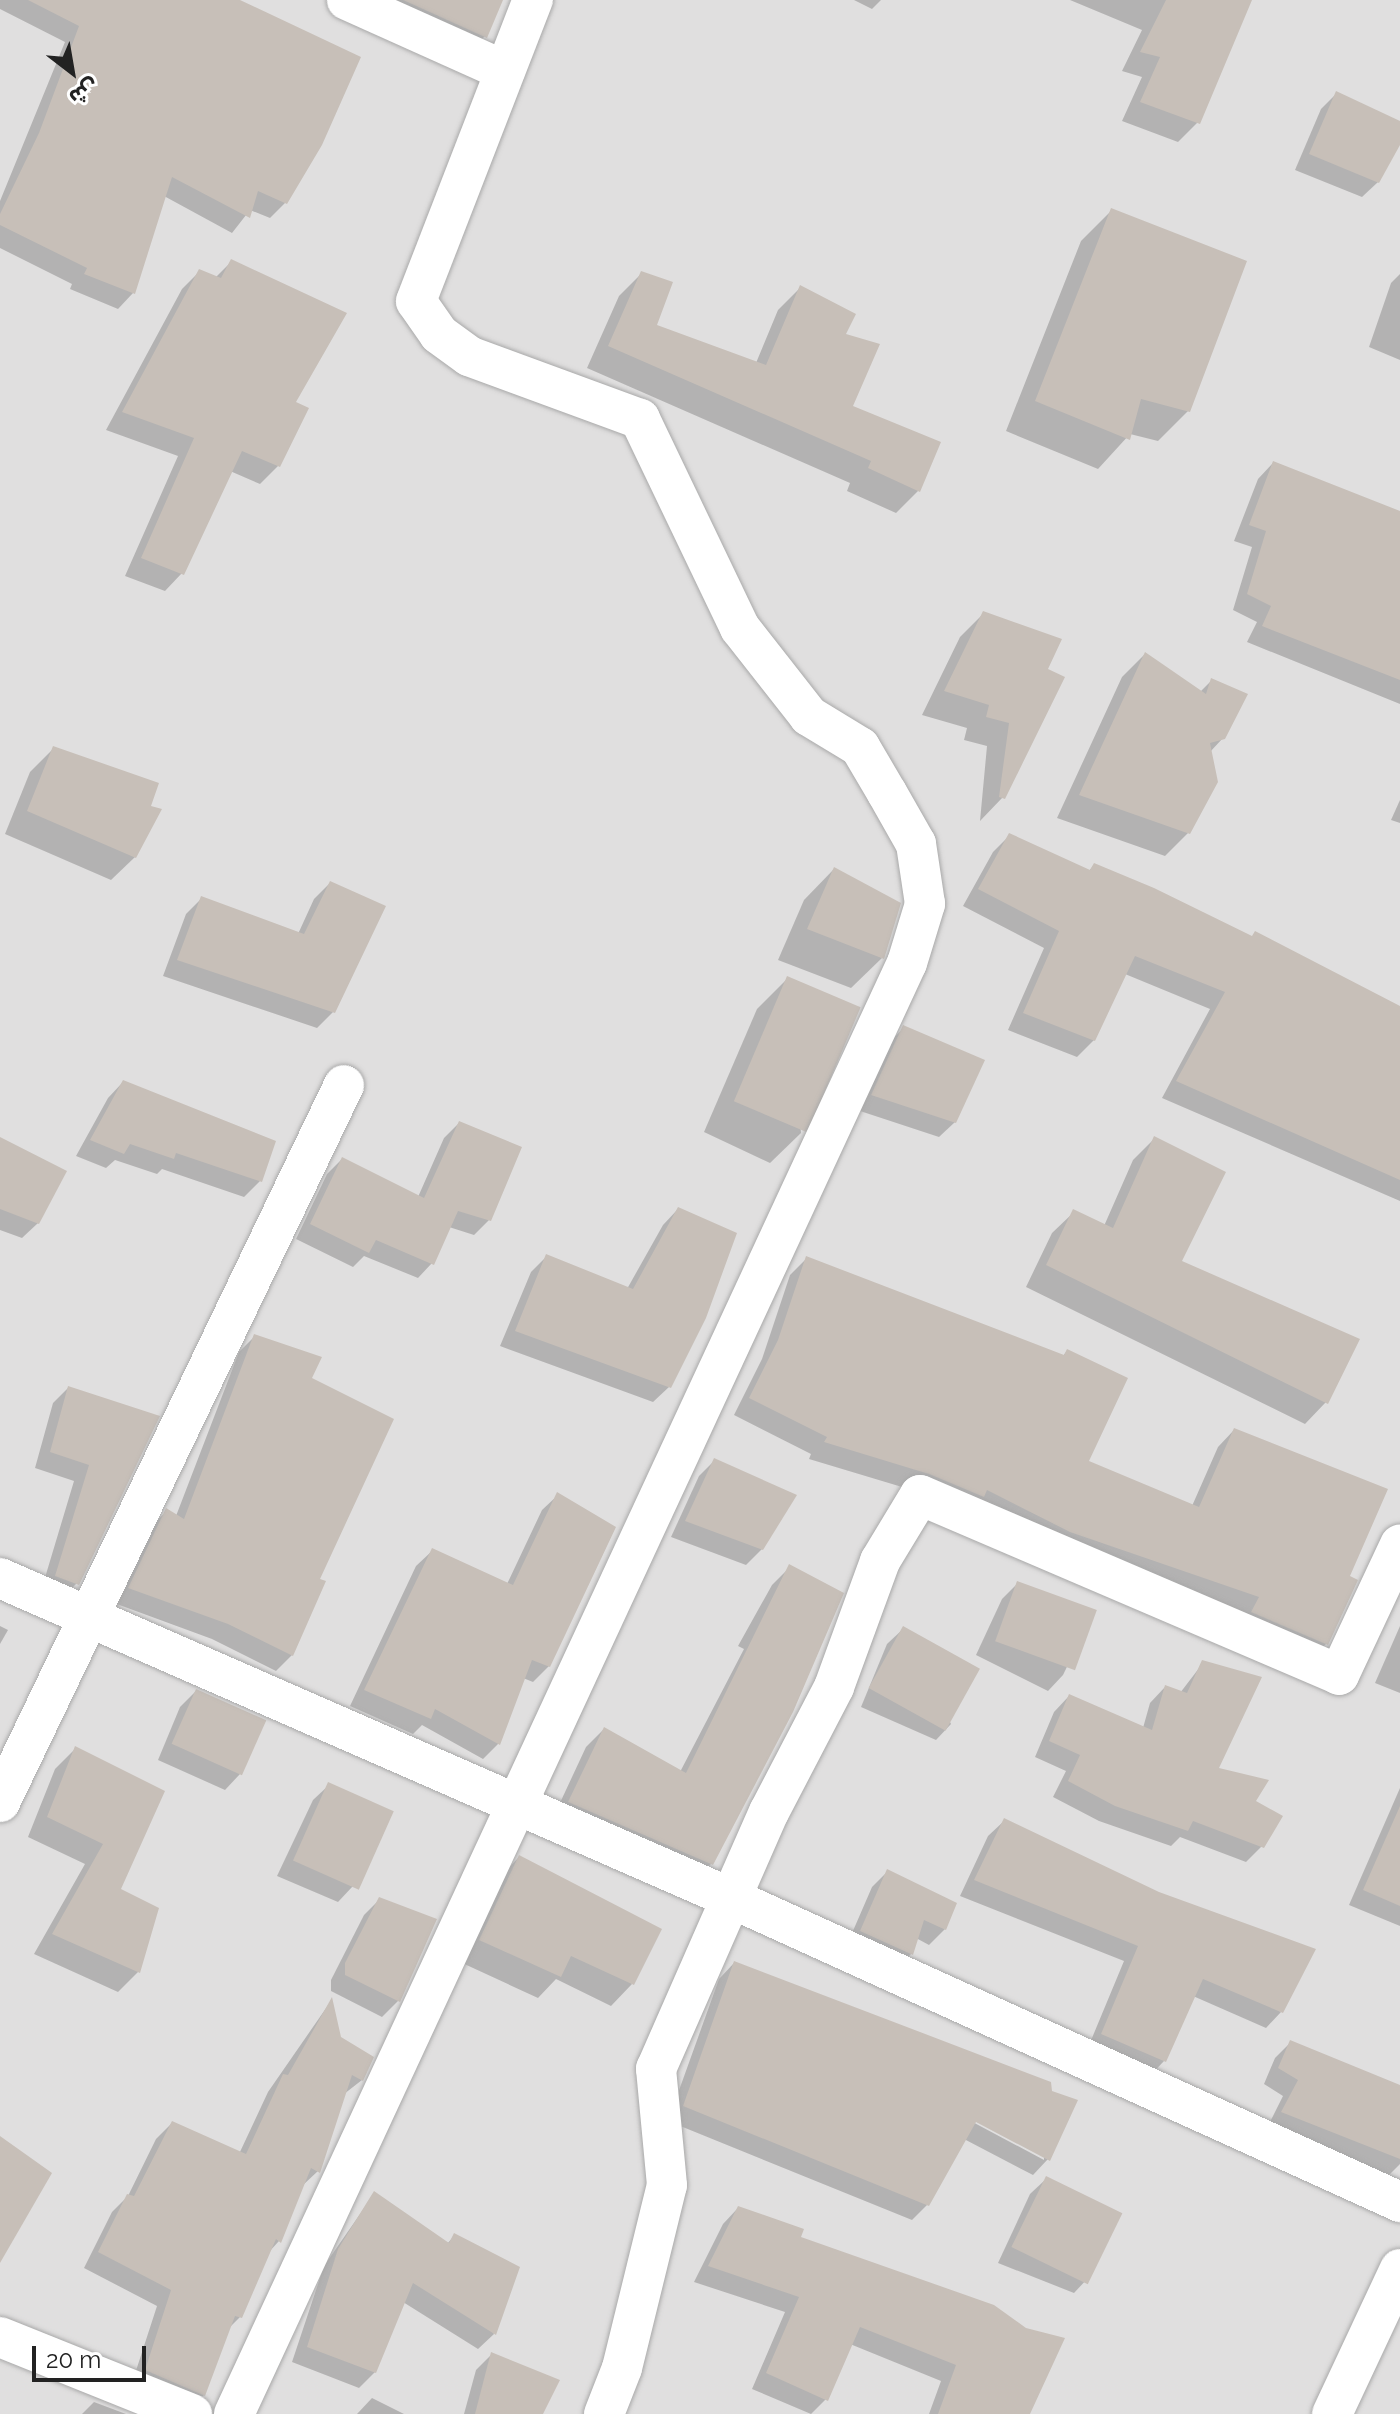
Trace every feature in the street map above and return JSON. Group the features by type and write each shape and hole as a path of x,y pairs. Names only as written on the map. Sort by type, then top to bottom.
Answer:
{"street":[{"path":"347,0 505,71"},
{"path":"234,2414 907,963 925,904 916,844 860,747 809,716 740,628 640,419 469,356 439,334 416,301 533,0"},
{"path":"0,1802 344,1085"},
{"path":"604,2414 622,2368 667,2185 656,2069 769,1812 834,1687 880,1561 920,1495 1339,1675 1400,1545"},
{"path":"0,1578 733,1899 1400,2202"},
{"path":"1332,2414 1400,2269"},
{"path":"0,2337 192,2414"}],"shaded area":[{"path":"0,0 1400,0 1400,2414 0,2414"}],"building":[{"path":"28,0 240,0 361,57 322,145 287,204 258,191 250,218 172,177 135,294 84,274 87,268 0,225 0,214 39,133 79,26"},
{"path":"403,0 503,0 487,38"},
{"path":"1166,0 1252,0 1200,124 1140,102 1160,57 1140,52"},
{"path":"1336,91 1400,121 1400,145 1379,183 1309,154"},
{"path":"1111,208 1247,261 1190,412 1141,399 1130,440 1035,401"},
{"path":"231,259 347,313 296,402 309,408 280,467 242,451 184,575 141,558 194,438 122,412 199,269 221,278"},
{"path":"641,271 673,282 657,325 766,365 800,285 856,314 846,334 880,344 853,406 941,442 920,492 868,468 871,461 608,346"},
{"path":"1273,461 1400,511 1400,680 1262,626 1271,606 1247,594 1266,531 1249,525"},
{"path":"983,611 1062,639 1048,669 1065,677 1005,799 999,797 1009,723 986,717 989,705 944,691"},
{"path":"1145,652 1206,694 1211,678 1248,694 1225,739 1210,743 1218,782 1190,834 1079,795"},
{"path":"53,746 159,783 151,806 162,809 136,858 27,811"},
{"path":"1009,833 1090,870 1094,863 1154,888 1252,936 1255,931 1400,1006 1400,1180 1176,1081 1225,992 1135,956 1095,1041 1023,1013 1059,931 978,889"},
{"path":"834,867 901,903 884,959 807,929"},
{"path":"330,881 386,906 335,1013 177,960 201,896 304,934"},
{"path":"787,976 861,1007 808,1132 734,1101"},
{"path":"903,1025 985,1060 956,1123 871,1095"},
{"path":"123,1080 276,1141 262,1182 176,1153 174,1159 130,1144 124,1154 90,1140"},
{"path":"459,1121 522,1147 491,1221 458,1211 434,1265 376,1240 369,1253 310,1224 342,1157 424,1198"},
{"path":"1154,1136 1226,1172 1182,1261 1360,1339 1328,1404 1046,1265 1073,1209 1113,1228"},
{"path":"0,1137 67,1171 39,1224 0,1209"},
{"path":"678,1207 737,1233 706,1318 671,1388 515,1331 546,1254 633,1289"},
{"path":"806,1256 1064,1355 1067,1349 1128,1378 1089,1461 1199,1507 1234,1428 1388,1489 1350,1576 1358,1580 1328,1645 1251,1612 1259,1597 1070,1532 987,1490 984,1497 929,1474 824,1442 827,1437 749,1398 778,1340"},
{"path":"254,1334 322,1357 312,1378 394,1419 320,1579 326,1581 293,1656 228,1624 128,1588 166,1508 184,1519"},
{"path":"68,1386 160,1416 79,1585 55,1576 89,1465 50,1452"},
{"path":"714,1458 797,1495 763,1550 685,1521"},
{"path":"557,1492 616,1527 550,1667 532,1660 500,1745 435,1709 431,1719 364,1690 432,1548 513,1585"},
{"path":"789,1564 844,1593 793,1712 713,1865 568,1802 604,1727 686,1773"},
{"path":"1017,1581 1097,1610 1075,1670 995,1641"},
{"path":"903,1626 980,1669 946,1731 869,1688"},
{"path":"1202,1660 1262,1677 1219,1768 1269,1780 1256,1801 1283,1816 1264,1848 1193,1821 1188,1831 1115,1806 1068,1781 1080,1755 1049,1741 1069,1694 1152,1730 1165,1685 1187,1693"},
{"path":"196,1689 266,1720 242,1775 172,1744"},
{"path":"75,1746 165,1791 121,1889 159,1908 140,1973 52,1934 103,1844 47,1817"},
{"path":"328,1782 394,1811 359,1890 293,1861"},
{"path":"1400,1806 1400,1906 1363,1890"},
{"path":"1004,1818 1159,1892 1316,1949 1283,2013 1203,1979 1166,2062 1101,2034 1138,1946 974,1880"},
{"path":"519,1855 662,1929 634,1985 571,1956 561,1977 479,1940"},
{"path":"887,1869 957,1903 946,1930 924,1920 913,1955 860,1931"},
{"path":"379,1897 437,1919 400,2002 345,1975 345,1963"},
{"path":"734,1961 1051,2082 1052,2091 1078,2100 1050,2161 976,2122 929,2206 683,2106"},
{"path":"332,1997 341,2037 374,2057 363,2081 352,2075 320,2173 311,2168 281,2243 276,2239 242,2318 235,2316 205,2396 145,2370 171,2290 98,2252 127,2194 134,2196 172,2121 246,2154 283,2074 288,2075"},
{"path":"1290,2040 1400,2085 1400,2159 1281,2112 1298,2080 1278,2068"},
{"path":"0,2136 52,2173 0,2263"},
{"path":"1046,2176 1122,2213 1088,2284 1011,2247"},
{"path":"374,2191 449,2243 454,2233 520,2267 496,2335 413,2283 376,2373 307,2347 338,2249"},
{"path":"738,2206 804,2229 801,2237 994,2305 1026,2328 1065,2338 1030,2414 938,2414 956,2365 860,2327 828,2401 766,2373 799,2297 708,2266"},
{"path":"491,2352 560,2380 543,2414 475,2414"}]}
